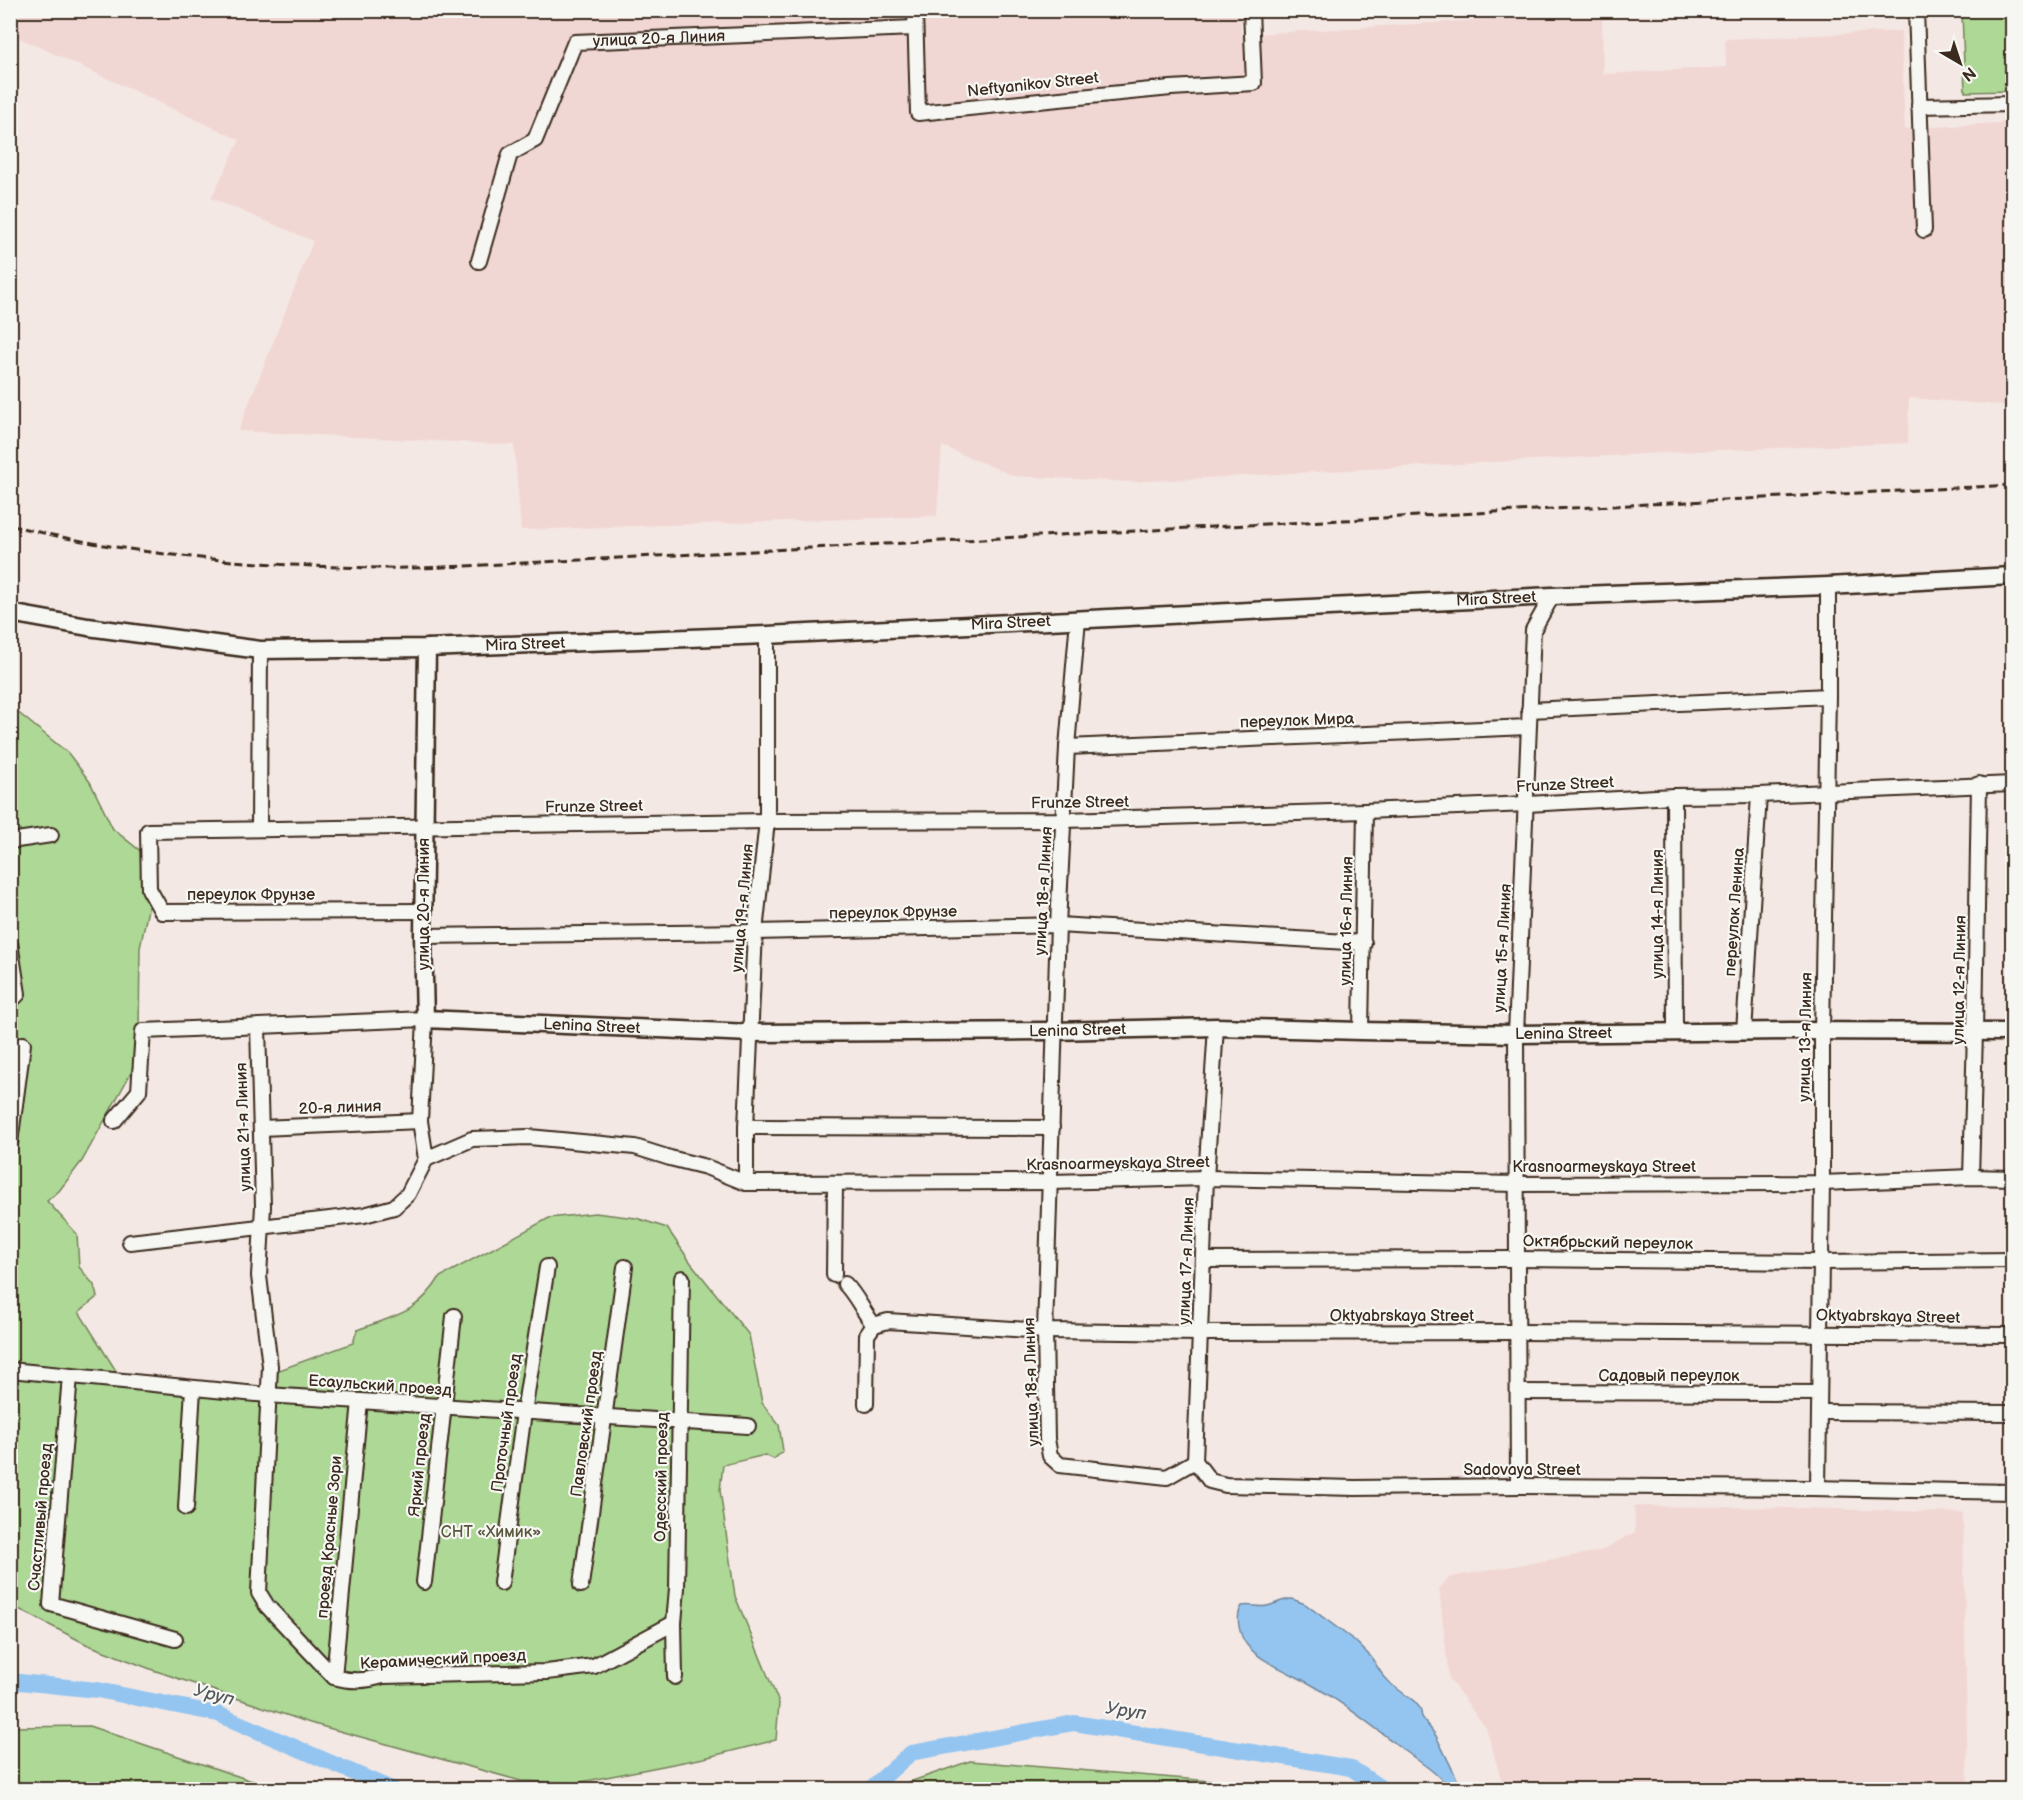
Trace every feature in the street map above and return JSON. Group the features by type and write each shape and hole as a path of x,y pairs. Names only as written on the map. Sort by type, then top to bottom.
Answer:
{"main road":[{"name":"Mira Street","path":"10,613 88,627 260,650 427,648 767,635 1552,596 1828,586 2013,576"},
{"name":"улица 20-я Линия","path":"425,1018 423,936 427,648"},
{"name":"Lenina Street","path":"425,1018 751,1033 1054,1031 1215,1027 1516,1034 2013,1032"}],"street":[{"name":"Neftyanikov Street","path":"915,10 918,113 1171,88 1254,83 1251,10"},
{"path":"1916,10 1924,230"},
{"name":"улица 20-я Линия","path":"479,261 510,154 535,140 575,42 915,28"},
{"path":"1919,106 2013,104"},
{"name":"улица 13-я Линия","path":"1818,1488 1828,586"},
{"name":"улица 15-я Линия","path":"1518,1486 1516,1034 1533,630 1552,596"},
{"name":"улица 18-я Линия","path":"1078,619 1067,747 1054,1031 1045,1331 1047,1439 1050,1456 1060,1465 1167,1477 1196,1461"},
{"name":"улица 19-я Линия","path":"746,1183 746,1127 755,932 767,821 767,635"},
{"path":"259,829 260,650"},
{"path":"1529,710 1828,696"},
{"name":"переулок Мира","path":"1067,747 1528,727"},
{"name":"улица 12-я Линия","path":"1971,1176 1979,784"},
{"name":"Frunze Street","path":"148,831 767,821 1065,820 1365,811 1674,795 1759,795 2013,784"},
{"name":"улица 14-я Линия","path":"1674,795 1675,1033"},
{"name":"переулок Ленина","path":"1744,1032 1759,795"},
{"name":"улица 16-я Линия","path":"1361,1032 1365,811"},
{"name":"переулок Фрунзе","path":"148,831 149,889 162,912 424,911"},
{"path":"10,841 51,835"},
{"name":"переулок Фрунзе","path":"423,936 1058,926 1364,943"},
{"path":"10,943 14,998"},
{"name":"улица 20-я Линия","path":"425,1018 420,1121 426,1159"},
{"name":"Lenina Street","path":"114,1121 139,1091 143,1031 425,1018"},
{"name":"улица 21-я Линия","path":"258,1027 262,1227"},
{"name":"улица 17-я Линия","path":"1196,1461 1206,1178 1215,1027"},
{"path":"10,1143 23,1044"},
{"name":"20-я линия","path":"261,1128 420,1121"},
{"path":"746,1127 1052,1128"},
{"name":"Krasnoarmeyskaya Street","path":"426,1159 472,1140 529,1137 635,1147 706,1167 746,1183 1051,1182 1206,1178 1517,1184 1822,1183 1971,1176 2013,1178"},
{"path":"130,1242 336,1220 394,1207 408,1194 426,1159"},
{"path":"835,1183 840,1279 851,1290 874,1325 867,1335 866,1404"},
{"path":"262,1227 259,1276 270,1366 258,1593 267,1606 334,1677"},
{"name":"Октябрьский переулок","path":"1203,1260 1517,1259 1821,1262 2013,1260"},
{"name":"Проточный проезд","path":"501,1583 524,1412 547,1267"},
{"name":"Павловский проезд","path":"581,1585 625,1267"},
{"name":"Одесский проезд","path":"675,1677 674,1623 677,1588 682,1278"},
{"name":"Яркий проезд","path":"424,1582 454,1316"},
{"name":"Oktyabrskaya Street","path":"874,1325 888,1322 1045,1331 1201,1333 2013,1335"},
{"name":"Есаульский проезд","path":"10,1370 267,1395 748,1426"},
{"name":"Счастливый проезд","path":"70,1376 51,1604 175,1639"},
{"path":"186,1508 193,1388"},
{"name":"Садовый переулок","path":"1518,1392 1819,1393"},
{"name":"проезд Красные Зори","path":"334,1677 360,1401"},
{"path":"1819,1412 2013,1413"},
{"name":"Sadovaya Street","path":"1196,1461 1210,1481 1226,1485 1355,1488 1518,1486 1818,1488 2013,1492"},
{"name":"Керамический проезд","path":"334,1677 348,1681 365,1681 383,1676 547,1672 594,1666 674,1623"}],"shaded area":[{"path":"11,10 1240,10 1241,35 1602,12 1603,74 1726,67 1725,39 1901,31 1905,129 2012,122 2012,406 1909,398 1908,443 1699,451 1131,482 1014,476 942,446 937,516 521,530 514,445 238,431 313,241 211,198 240,140 11,34"},
{"path":"1634,1506 1963,1513 1968,1789 1504,1789 1486,1728 1449,1679 1439,1588 1450,1577 1600,1551 1635,1532"}],"green space":[{"path":"1962,11 2012,11 2012,91 1965,92"},
{"name":"СНТ «Химик»","path":"10,706 68,753 90,782 113,829 144,854 148,909 140,948 139,1032 132,1071 82,1161 59,1191 47,1201 77,1234 79,1267 94,1285 97,1297 79,1312 118,1374 267,1395 274,1372 353,1343 357,1330 414,1306 423,1299 440,1277 549,1218 595,1213 636,1218 667,1228 691,1263 749,1335 762,1403 779,1425 783,1451 774,1459 765,1455 723,1465 720,1490 735,1596 779,1703 776,1740 704,1758 576,1783 521,1781 310,1723 153,1670 86,1644 11,1605"},
{"path":"89,1726 276,1789 11,1789 11,1727"},
{"path":"970,1761 1247,1784 1262,1789 895,1789"}],"water":[{"path":"1292,1599 1305,1604 1355,1641 1371,1657 1392,1685 1414,1701 1436,1736 1462,1789 1449,1789 1428,1768 1352,1711 1325,1692 1264,1659 1247,1645 1239,1626 1242,1606 1264,1606"}],"waterway":[{"name":"Уруп","path":"10,1681 97,1690 218,1714 394,1790"},
{"name":"Уруп","path":"869,1790 911,1753 1074,1723 1351,1768 1384,1790"}],"railway":[{"path":"10,525 101,545 242,562 416,568 2012,485"}]}
